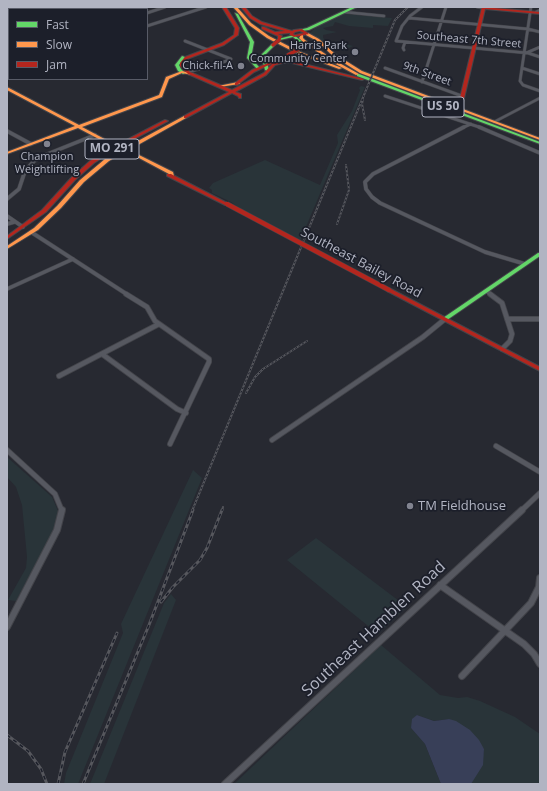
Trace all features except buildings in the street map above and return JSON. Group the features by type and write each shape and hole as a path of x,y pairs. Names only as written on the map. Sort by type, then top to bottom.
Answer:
{"main road":[{"path":"224,7 236,26 234,33 229,39 184,59 182,66 185,71 227,91"},
{"name":"US 50","path":"232,7 264,37 283,47 520,137 540,143"},
{"name":"US 50","path":"235,7 241,17"},
{"path":"243,7 254,19 280,36 280,40"},
{"path":"266,68 263,57 265,52 280,40 299,34 355,7"},
{"path":"458,108 460,107 480,24 482,7 535,11"},
{"path":"241,17 254,24 273,30 299,34 318,40 347,64 372,76 494,122 540,143"},
{"path":"241,17 252,42 252,47 248,56 249,60 258,68"},
{"path":"299,34 302,43 300,49 308,48 319,51"},
{"path":"299,34 301,39 341,66 363,78"},
{"path":"206,49 183,57 177,63 185,71 227,91"},
{"name":"MO 291","path":"7,238 23,228 44,210 80,172 113,145 124,143 227,91 265,74 266,68 300,49"},
{"path":"249,52 250,55 254,57 263,57"},
{"name":"MO 291","path":"287,55 288,59 298,63"},
{"name":"MO 291","path":"7,248 31,232 59,207 91,172 111,157 125,152 227,91 258,68 266,68 278,63 289,61 363,78"},
{"path":"7,153 161,96 167,78 185,71"},
{"name":"Southeast Bailey Road","path":"7,88 125,152 129,151 171,173 172,176 540,369"},
{"path":"445,319 540,254"}],"street":[{"path":"117,8 123,7"},
{"path":"148,13 165,7"},
{"path":"148,26 206,7"},
{"path":"408,18 422,7"},
{"path":"422,82 446,7"},
{"path":"535,11 528,29 520,83 540,91"},
{"path":"344,12 384,16"},
{"path":"408,18 528,29 540,32"},
{"name":"Southeast 7th Street","path":"408,18 401,28 396,41 525,53 540,57"},
{"path":"185,41 231,59 216,65 185,71"},
{"path":"404,50 403,48 405,42"},
{"path":"525,53 540,47"},
{"name":"9th Street","path":"385,68 462,96"},
{"path":"522,68 540,74"},
{"path":"385,96 471,124 514,140 540,153"},
{"path":"494,122 540,98"},
{"path":"471,124 373,174 365,182 366,189 372,198 386,206 485,252 525,264"},
{"path":"7,131 31,144"},
{"path":"7,199 19,189 25,171 34,161 45,155 95,135"},
{"path":"7,216 23,228"},
{"path":"7,224 14,222"},
{"path":"31,232 147,307 153,319 209,359 186,413 170,444"},
{"path":"7,289 73,258"},
{"path":"486,291 500,300 507,318 511,338 502,349"},
{"path":"507,318 540,319"},
{"path":"272,440 423,337 445,319"},
{"path":"59,376 159,324"},
{"path":"102,354 177,410 186,413"},
{"path":"496,446 540,472"},
{"path":"7,450 55,494 62,510 57,530 7,627"},
{"name":"Southeast Hamblen Road","path":"225,784 540,493"},
{"path":"462,676 531,603 539,587 540,578"},
{"path":"440,584 524,644 534,654 540,664"}],"shaded area":[{"path":"344,14 392,18 388,26 373,25 373,28 349,26 335,22 333,26 323,28 337,32 323,35 323,38 331,43 346,42 346,44 353,46 343,51 337,48 325,46 309,34 317,26"},
{"path":"361,86 365,87 300,241 212,193 212,190 209,188 213,183 265,160 320,185 338,143 337,135 352,111 360,90 359,88"},
{"path":"7,457 52,497 59,513 55,529 16,601 8,600 26,568 27,557 22,505 16,487 7,477"},
{"path":"193,470 202,478 78,784 64,784 66,773 123,633 121,624"},
{"path":"316,538 407,607 378,634 287,560"},
{"path":"171,594 176,600 104,784 90,784 164,603"},
{"path":"381,645 440,695 458,698 467,697 480,701 515,717 540,734 540,784 471,784 484,749 449,719 434,721 417,715 411,728 425,744 441,784 234,784"}],"water":[{"path":"417,715 434,721 449,719 456,721 470,730 479,740 484,749 483,765 471,784 441,784 425,744 411,728 412,719"}],"railway":[{"path":"192,511 395,20 408,7"},
{"path":"363,99 362,104 365,120"},
{"path":"337,224 349,190 346,165"},
{"path":"246,393 255,377 263,369 307,341"},
{"path":"222,511 223,507"},
{"path":"83,784 149,625 193,510"},
{"path":"161,602 173,587 200,560 207,548 222,510"},
{"path":"58,784 65,752 117,633"},
{"path":"7,735 28,751 41,769 47,784"}],"traffic: fast":[{"path":"301,30 308,29 355,7"},
{"path":"236,14 252,42 249,58 258,68"},
{"path":"294,36 302,43 300,49"},
{"path":"280,39 294,36"},
{"path":"267,70 263,55 273,45"},
{"path":"183,57 177,65 179,70 183,73"},
{"path":"358,75 540,143"},
{"path":"445,319 540,254"}],"traffic: slow":[{"path":"235,7 250,24 268,37 297,52 340,68"},
{"path":"307,34 318,40 334,55 361,72 540,139"},
{"path":"302,36 301,38 304,41 333,61 357,74"},
{"path":"7,153 161,96 167,78 182,72 192,74"},
{"path":"220,86 238,83"},
{"path":"7,88 113,145 129,151 171,173 172,176"},
{"path":"7,248 36,229 59,207 82,181 107,160 185,117"}],"traffic: jam":[{"path":"224,7 237,28 236,35 223,44 186,58 182,63 182,66 189,73 240,95 240,97"},
{"path":"243,7 251,17 261,23 291,32"},
{"path":"458,108 460,107 484,7"},
{"path":"484,8 540,13"},
{"path":"263,28 280,36 279,40"},
{"path":"301,30 307,34 294,36 291,34 294,31 301,30"},
{"path":"276,33 290,32"},
{"path":"273,45 279,40"},
{"path":"288,55 299,49"},
{"path":"236,84 253,71 288,55"},
{"path":"185,117 265,74 274,64 283,62 292,62 362,79"},
{"path":"7,238 44,211 73,179 92,162 116,147 166,121"},
{"path":"169,175 227,204"},
{"path":"227,204 389,290"},
{"path":"389,290 540,369"}],"place":[{"name":"Harris Park Community Center","path":"355,52"},
{"name":"Chick-fil-A","path":"241,66"},
{"name":"Champion Weightlifting","path":"47,144"},
{"name":"TM Fieldhouse","path":"410,506"}]}
